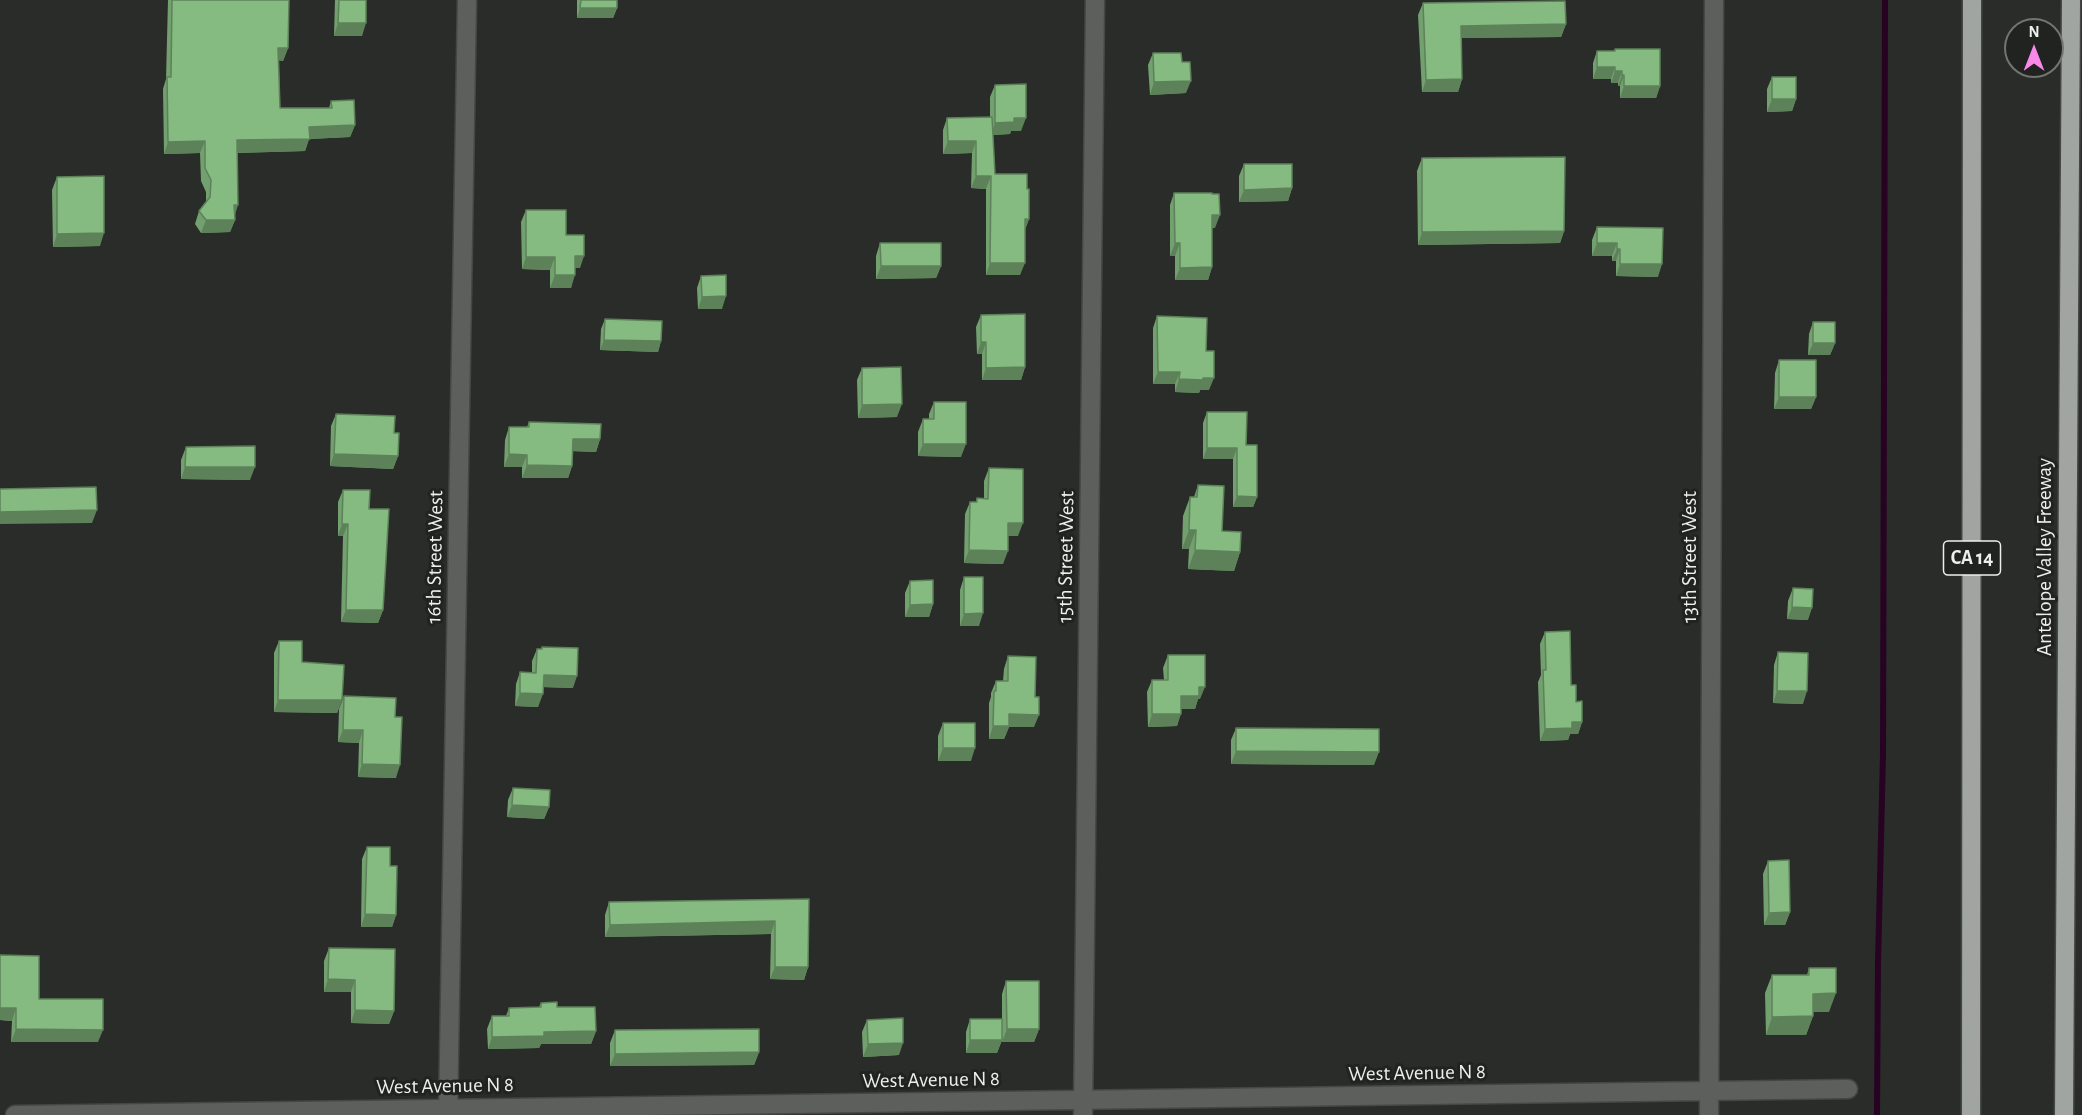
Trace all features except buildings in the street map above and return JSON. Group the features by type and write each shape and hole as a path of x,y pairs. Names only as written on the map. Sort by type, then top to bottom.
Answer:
{"highway":[{"name":"CA 14","path":"1971,1115 1972,0"},
{"name":"Antelope Valley Freeway","path":"2064,1115 2071,0"}],"street":[{"name":"16th Street West","path":"448,1111 467,0"},
{"name":"15th Street West","path":"1083,1108 1095,0"},
{"name":"13th Street West","path":"1709,1115 1714,0"},
{"name":"West Avenue N 8","path":"15,1115 1083,1108 1848,1089"}],"waterway":[{"path":"1877,1115 1883,755 1885,0"}]}
